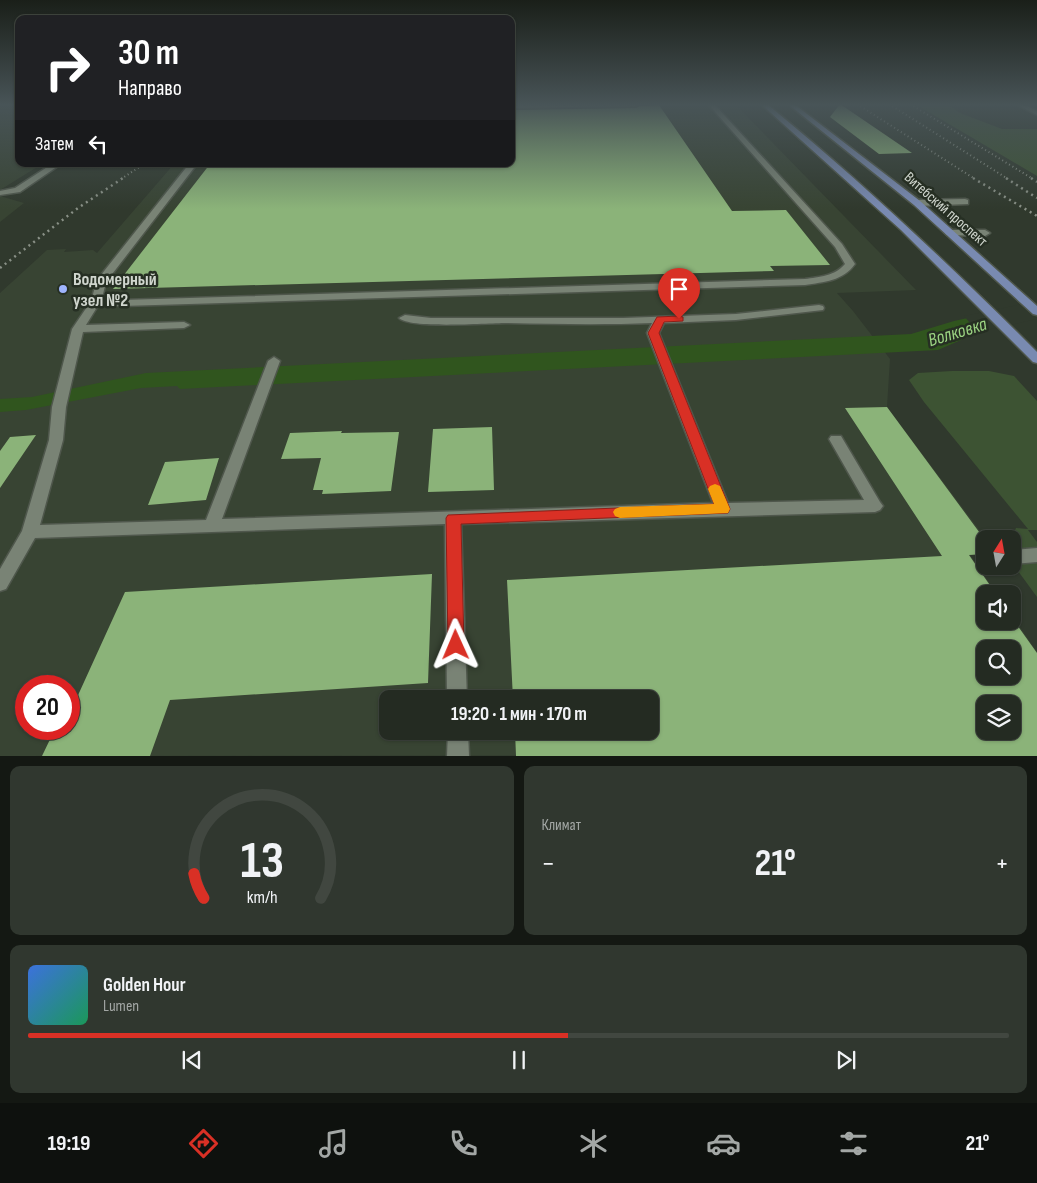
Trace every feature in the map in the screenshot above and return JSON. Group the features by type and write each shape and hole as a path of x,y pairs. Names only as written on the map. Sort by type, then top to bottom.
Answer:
{"main road":[{"path":"804,139 900,224 974,294 1037,359"},
{"name":"Витебский проспект","path":"835,139 950,232 1037,312"}],"lane":[{"path":"96,301 132,303 806,282 837,275 846,270 850,264 839,246 743,139"},
{"path":"0,193 18,190 52,167"},
{"path":"0,584 30,532 56,440 59,407 78,329 96,301 101,282 191,167"},
{"path":"917,204 965,202"},
{"path":"950,232 985,233"},
{"path":"406,318 431,321 505,320 568,322 736,317 819,308"},
{"path":"660,319 653,333 723,509"},
{"path":"78,329 184,325"},
{"path":"212,526 274,361"},
{"path":"30,532 723,509 875,506 836,439"},
{"path":"454,518 457,690"},
{"path":"1021,556 1037,555"},
{"path":"458,740 458,756"}],"shaded area":[{"path":"0,139 15,139 15,167 37,167 0,190"},
{"path":"515,139 769,139 916,290 837,293 890,359 887,407 979,530 976,530 976,555 970,555 976,564 976,575 984,575 991,585 976,585 976,630 1021,629 1037,652 1037,755 0,756 0,293 47,250 66,249 64,252 93,250 97,253 171,167 515,167"},
{"path":"975,139 1037,139 1037,176"},
{"path":"0,196 24,203 0,222"},
{"path":"989,371 1014,376 1037,401 1037,530 1028,530 1037,542 1037,597 1021,575 1021,530 1015,530 1016,528 1028,529 924,402 909,380 918,373"}],"water":[{"name":"Волковка","path":"1037,303 993,325 974,330 961,340 938,350 180,389 177,386 141,388 26,410 0,412 0,399 32,397 146,373 911,334 954,321"}],"pier":[{"path":"1037,301 1037,319 978,332 964,316"}],"building":[{"path":"515,139 683,139 732,211 786,210 830,265 770,266 774,271 113,289 208,167 515,167"},
{"path":"860,139 892,139 912,153 879,154"},
{"path":"887,407 978,530 976,530 976,555 969,555 976,565 976,575 983,575 990,585 976,585 976,630 1021,630 1037,653 1037,756 516,756 515,740 659,740 659,690 513,690 507,580 942,556 845,408"},
{"path":"492,427 494,490 428,492 433,429"},
{"path":"342,431 341,433 399,432 391,491 322,494 323,490 313,490 321,458 281,459 290,433"},
{"path":"36,435 0,488 0,451 10,437"},
{"path":"219,458 206,500 148,505 165,462"},
{"path":"432,574 428,683 170,700 150,756 42,756 50,740 80,740 80,691 125,592"}],"railway":[{"path":"913,139 975,179"},
{"path":"945,139 1008,179"},
{"path":"968,139 1033,179"},
{"path":"121,179 139,167"},
{"path":"0,268 78,208 123,178"},
{"path":"973,178 1037,216"},
{"path":"1006,178 1037,198"},
{"path":"1031,178 1037,182"}],"slow traffic":[{"path":"620,512 723,509 715,489"}],"place":[{"name":"Водомерный узел №2","path":"63,289"}],"route":[{"path":"456,645 454,518 723,509 653,333 660,319 679,319"}]}
